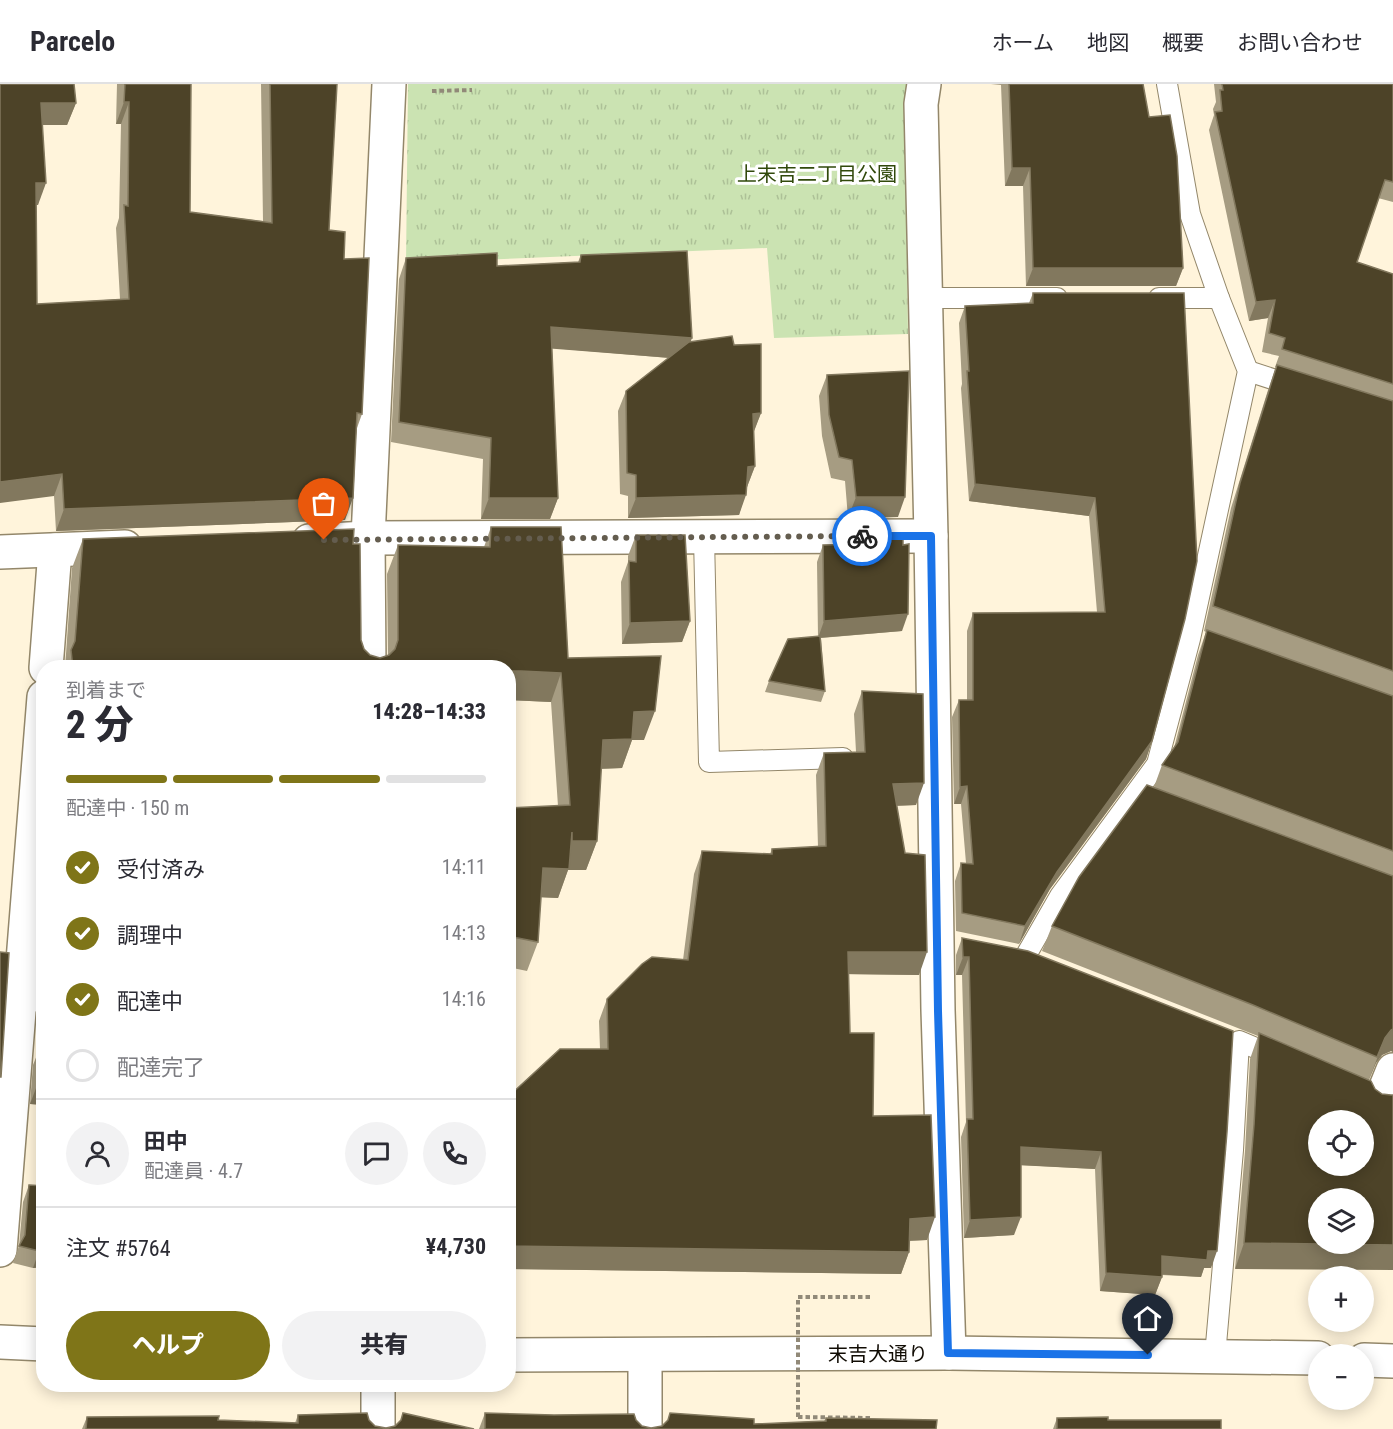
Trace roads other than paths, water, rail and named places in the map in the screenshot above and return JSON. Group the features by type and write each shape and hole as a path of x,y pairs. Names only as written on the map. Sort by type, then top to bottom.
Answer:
{"street":[{"path":"369,660 368,538 389,84"},
{"path":"924,84 921,104 931,536 948,942 948,1353"},
{"path":"276,542 368,538 931,536"},
{"path":"0,552 160,546"},
{"path":"47,660 55,550"},
{"path":"0,1250 32,1001 36,900"},
{"path":"1377,1100 1393,1070"},
{"path":"0,1342 36,1344"},
{"name":"末吉大通り","path":"516,1355 948,1353 1308,1359"},
{"path":"645,1356 645,1429"},
{"path":"1374,1360 1393,1360"},
{"path":"378,1392 378,1429"}],"lane":[{"path":"1024,957 1060,897 1157,764 1190,639 1248,371 1219,298 1190,214 1167,84"},
{"path":"925,298 1078,298"},
{"path":"1137,298 1219,298"},
{"path":"1248,371 1315,392"},
{"path":"704,537 709,762 843,758"},
{"path":"1190,639 1213,647"},
{"path":"1134,796 1155,804"},
{"path":"1003,953 1046,965"},
{"path":"1219,1033 1293,1064"},
{"path":"1215,1356 1233,1150 1239,1041"}],"park label":[{"name":"上末吉二丁目公園","path":"817,174"}]}
